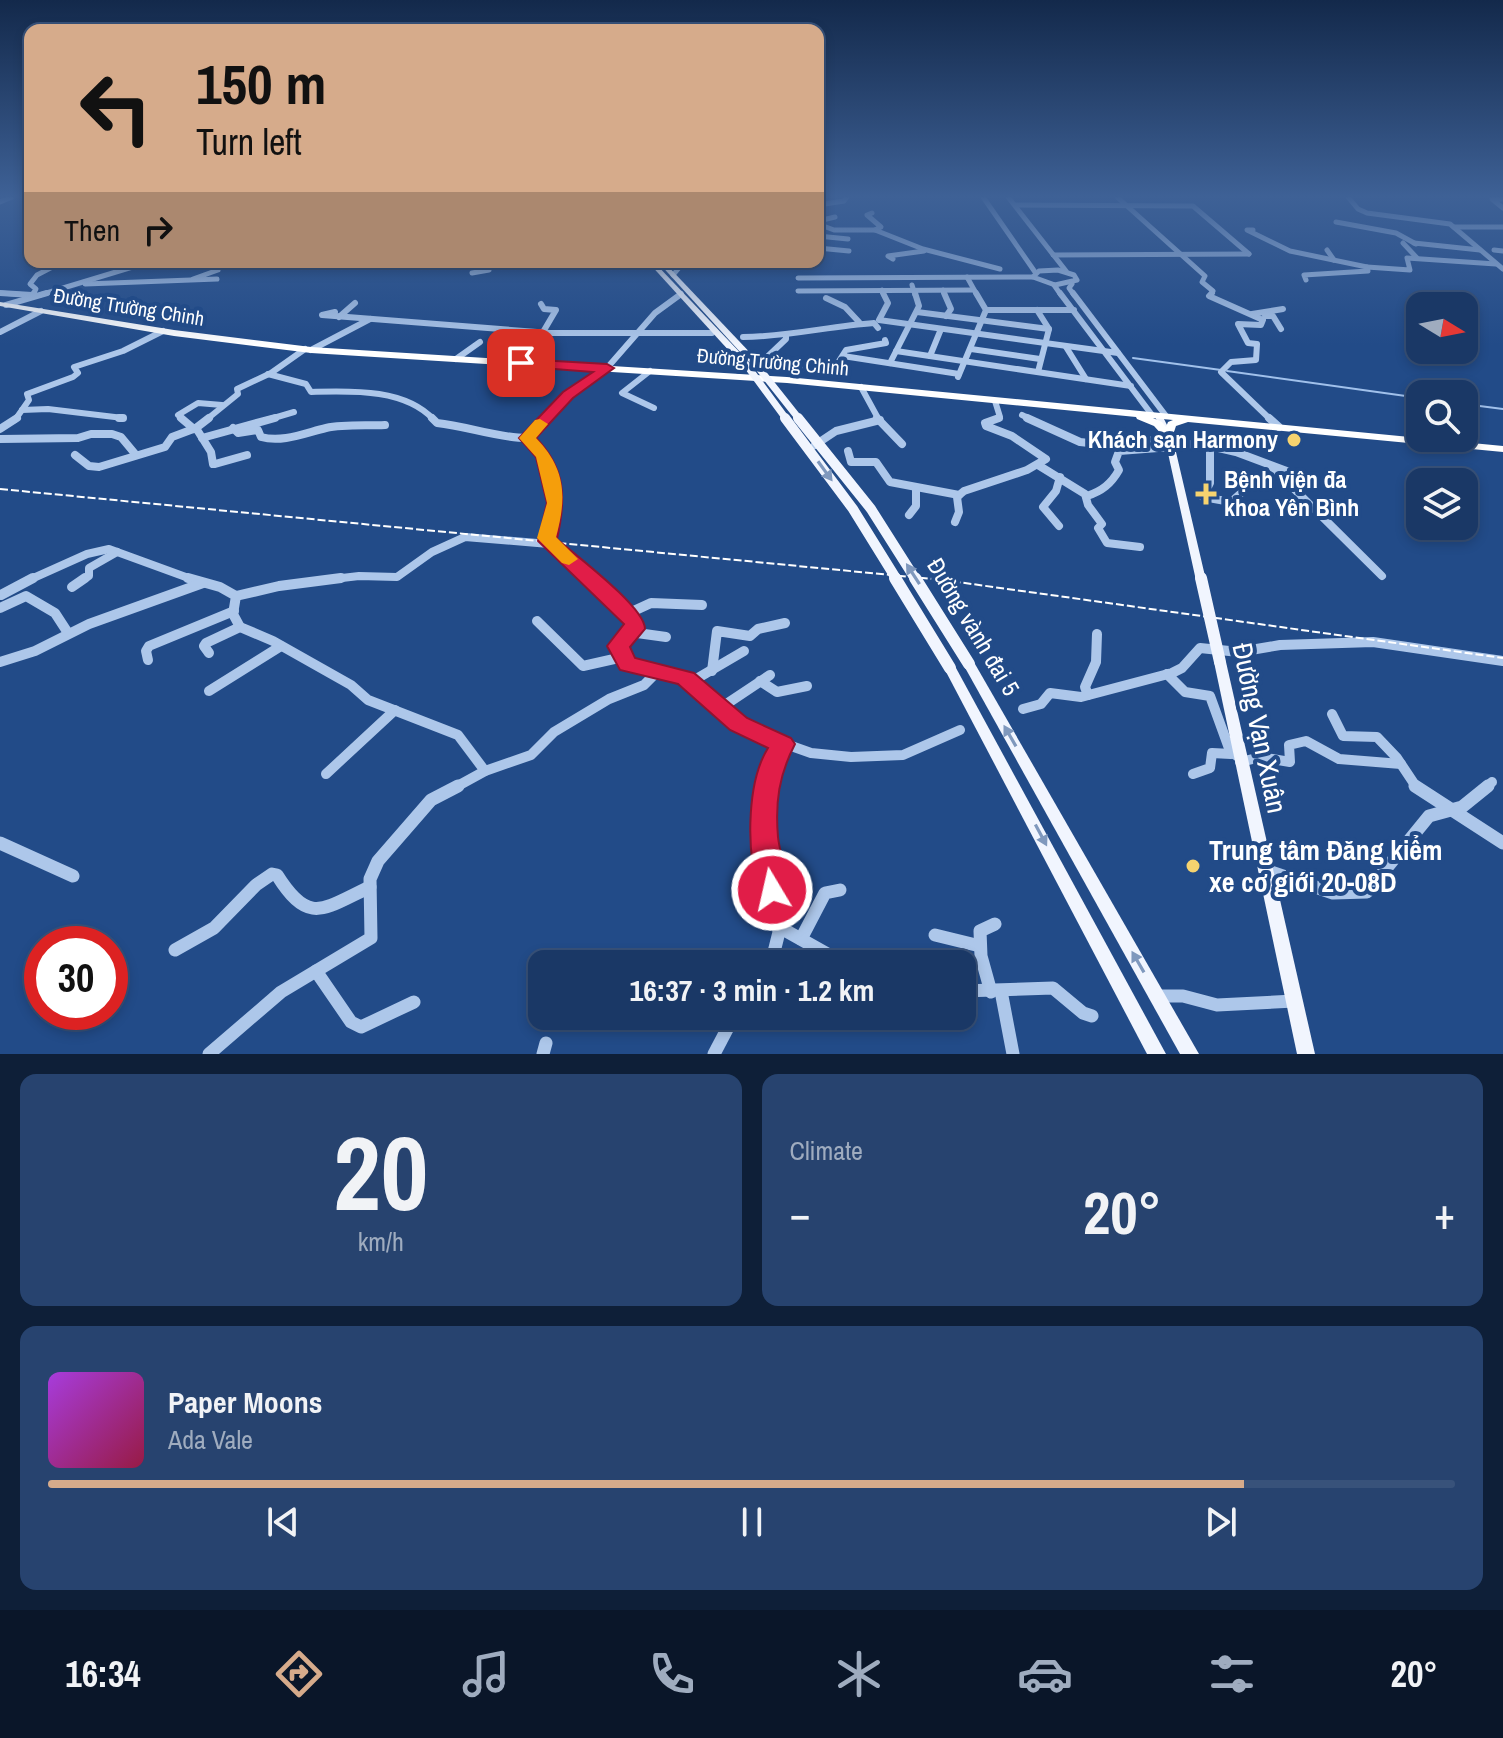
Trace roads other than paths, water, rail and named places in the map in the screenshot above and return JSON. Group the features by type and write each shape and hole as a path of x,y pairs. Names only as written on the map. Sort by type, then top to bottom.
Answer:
{"highway":[{"name":"Đường Trường Chinh","path":"3,305 308,350 650,371 789,372 861,387 1503,449"},
{"path":"1118,412 1152,421 1169,441"},
{"path":"1169,441 1170,427 1178,421 1211,421"}],"main road":[{"name":"Đường vành đai 5","path":"657,268 754,365 853,509 950,668 1157,1054"},
{"name":"Đường vành đai 5","path":"667,268 754,365 871,509 969,664 1190,1054"},
{"name":"Đường Vạn Xuân","path":"1159,415 1169,441 1220,662 1236,757 1306,1054"}],"street":[{"path":"916,246 1000,269"},
{"path":"1016,246 1034,274 1054,285 1072,284"},
{"path":"1046,246 1062,268 1070,273"},
{"path":"1170,246 1205,276 1202,282 1213,291 1208,295 1260,317 1273,316 1281,329"},
{"path":"1053,255 1249,254 1240,246"},
{"path":"1272,246 1367,267 1410,270 1405,258 1496,264"},
{"path":"1406,246 1417,258"},
{"path":"1439,246 1480,250"},
{"path":"1476,246 1503,269"},
{"path":"824,249 849,251"},
{"path":"893,259 888,256 929,250"},
{"path":"1327,250 1334,260"},
{"path":"1494,250 1503,251"},
{"path":"950,257 960,263 951,265"},
{"path":"1306,280 1304,275 1366,272 1369,271 1367,267"},
{"path":"32,296 36,289 30,284 35,277 51,268"},
{"path":"3,305 129,268"},
{"path":"472,273 489,271 485,268"},
{"path":"673,275 679,268"},
{"path":"798,278 967,277 1034,274 1051,269 1070,273"},
{"path":"191,281 195,276 218,270"},
{"name":"Đường Vạn Xuân","path":"1070,273 1077,280 1069,288 1159,415"},
{"path":"890,363 919,306 908,277"},
{"path":"967,277 986,310"},
{"path":"847,278 851,290"},
{"path":"76,284 217,279"},
{"name":"Đường Vạn Xuân","path":"1054,285 1131,386 1159,415"},
{"path":"882,290 888,303 879,320 1118,353"},
{"path":"943,290 951,309 946,316"},
{"path":"798,291 974,290"},
{"path":"0,293 32,296"},
{"path":"527,438 568,395 607,368 655,313 681,294"},
{"path":"826,298 844,306 859,322"},
{"path":"355,303 337,314 369,320 543,332 712,334"},
{"path":"541,304 544,309 556,310 543,332"},
{"path":"1251,314 1283,309"},
{"path":"986,310 1074,310"},
{"path":"843,356 959,376 986,310"},
{"path":"1037,310 1049,329"},
{"path":"2,330 41,311"},
{"path":"917,312 1049,329"},
{"path":"1260,317 1263,324 1238,324 1248,343 1257,344 1256,360 1231,362 1222,370 1279,427"},
{"path":"75,455 89,466 99,467 165,447 172,437 195,428 238,394 237,389 369,320"},
{"path":"867,320 741,336 786,335 874,323 878,328"},
{"path":"436,324 548,335 638,332"},
{"path":"930,356 941,329"},
{"path":"1038,372 1049,329"},
{"path":"0,429 16,419 29,400 27,394 73,377 78,373 74,367 123,351 163,331"},
{"path":"754,365 766,358 786,339 786,335"},
{"path":"837,364 846,350 886,343 885,340"},
{"path":"456,359 480,342"},
{"path":"1066,347 1086,379"},
{"path":"971,349 1040,359"},
{"path":"896,351 1131,386"},
{"path":"789,372 821,365"},
{"path":"650,371 622,393 654,408"},
{"path":"268,374 306,384 311,392 373,392 430,412 437,423 473,427 508,438 527,438 543,453 555,498 555,515 546,538 549,544 636,625 618,646 627,665 659,670 691,682 719,709 749,731 783,744 827,755 903,755 960,730"},
{"path":"861,387 880,420 902,444"},
{"path":"848,451 851,462 876,462 888,480 959,495 975,485 1038,465 1046,459 1012,436 986,426 985,423 1000,417 995,401"},
{"path":"223,405 198,403 178,415 195,428 211,452 214,464 247,455"},
{"path":"22,410 48,409 123,418 109,434"},
{"path":"202,438 294,412"},
{"path":"1022,415 1080,442 1089,443 1100,436 1210,446 1316,482"},
{"path":"806,450 836,431 880,420"},
{"path":"233,428 238,433 258,430 261,437 268,439 310,434 333,427 385,425"},
{"path":"0,439 78,438 109,434 121,437 136,455"},
{"path":"1125,437 1129,450"},
{"path":"1087,496 1108,488 1119,470 1115,462 1117,454 1169,441"},
{"path":"1210,446 1210,483 1203,497 1231,502 1240,494"},
{"path":"1038,465 1087,496 1089,507 1103,523 1098,528 1107,543 1140,547"},
{"path":"1270,465 1382,576"},
{"path":"1059,526 1043,507 1056,491 1060,477"},
{"path":"909,515 916,506 916,488"},
{"path":"955,522 959,512 959,495"},
{"path":"1,595 38,575 102,549 220,586 236,596 279,586 359,576 397,577 432,552 465,537 549,544"},
{"path":"72,587 89,576 89,568 117,552"},
{"path":"0,662 35,651 68,633 203,583"},
{"path":"0,608 26,596 55,613 68,633"},
{"path":"236,596 234,611 240,627 351,685 368,700 458,735 485,771"},
{"path":"627,614 651,603 702,605"},
{"path":"148,660 146,651 149,646 234,611"},
{"path":"537,621 583,666 623,657"},
{"path":"712,671 717,631 750,636 758,629 785,623"},
{"path":"209,653 204,646 206,643 240,627"},
{"path":"630,632 666,637"},
{"path":"1088,695 1085,687 1092,675 1097,634"},
{"path":"1023,709 1041,704 1050,693 1077,697 1167,674 1182,668 1200,648 1239,652 1289,644 1378,643 1503,661"},
{"path":"209,691 281,646"},
{"path":"691,682 744,651"},
{"path":"209,1054 274,995 364,945 371,938 370,887 378,861 417,813 443,791 485,771 531,755 554,732 609,699 644,685 659,670"},
{"path":"1167,674 1181,690 1210,696 1236,757"},
{"path":"719,709 765,678 773,693 807,686"},
{"path":"326,774 395,710"},
{"path":"1332,714 1343,736 1374,735 1401,764 1417,788 1503,843"},
{"path":"1193,774 1210,768 1212,753 1290,762 1289,745 1306,741 1339,759 1401,764"},
{"path":"776,950 781,928 769,879 764,813 768,773 783,744"},
{"path":"1265,870 1333,893 1367,892 1429,816 1462,807 1492,782"},
{"path":"0,843 73,876"},
{"path":"175,950 211,931 231,914 257,884 272,874 277,875 297,904 304,907 325,907 370,887"},
{"path":"801,939 825,893 840,890"},
{"path":"995,924 980,931 980,946 1013,1054"},
{"path":"781,928 820,950"},
{"path":"935,935 980,946"},
{"path":"316,971 351,1022 361,1027 414,1002"},
{"path":"976,991 1053,988 1083,1013 1092,1016"},
{"path":"1162,996 1183,996 1217,1005 1294,1001"},
{"path":"714,1054 727,1030"}],"waterway":[{"path":"1133,358 1221,370"},
{"path":"1227,371 1406,396"},
{"path":"1478,406 1503,409"}],"railway":[{"path":"0,489 943,580 1503,658"}],"place":[{"name":"Khách sạn Harmony","path":"1294,440"},
{"name":"Bệnh viện đa khoa Yên Bình","path":"1206,494"},
{"name":"Trung tâm Đăng kiểm xe cơ giới 20-08D","path":"1193,866"}]}
